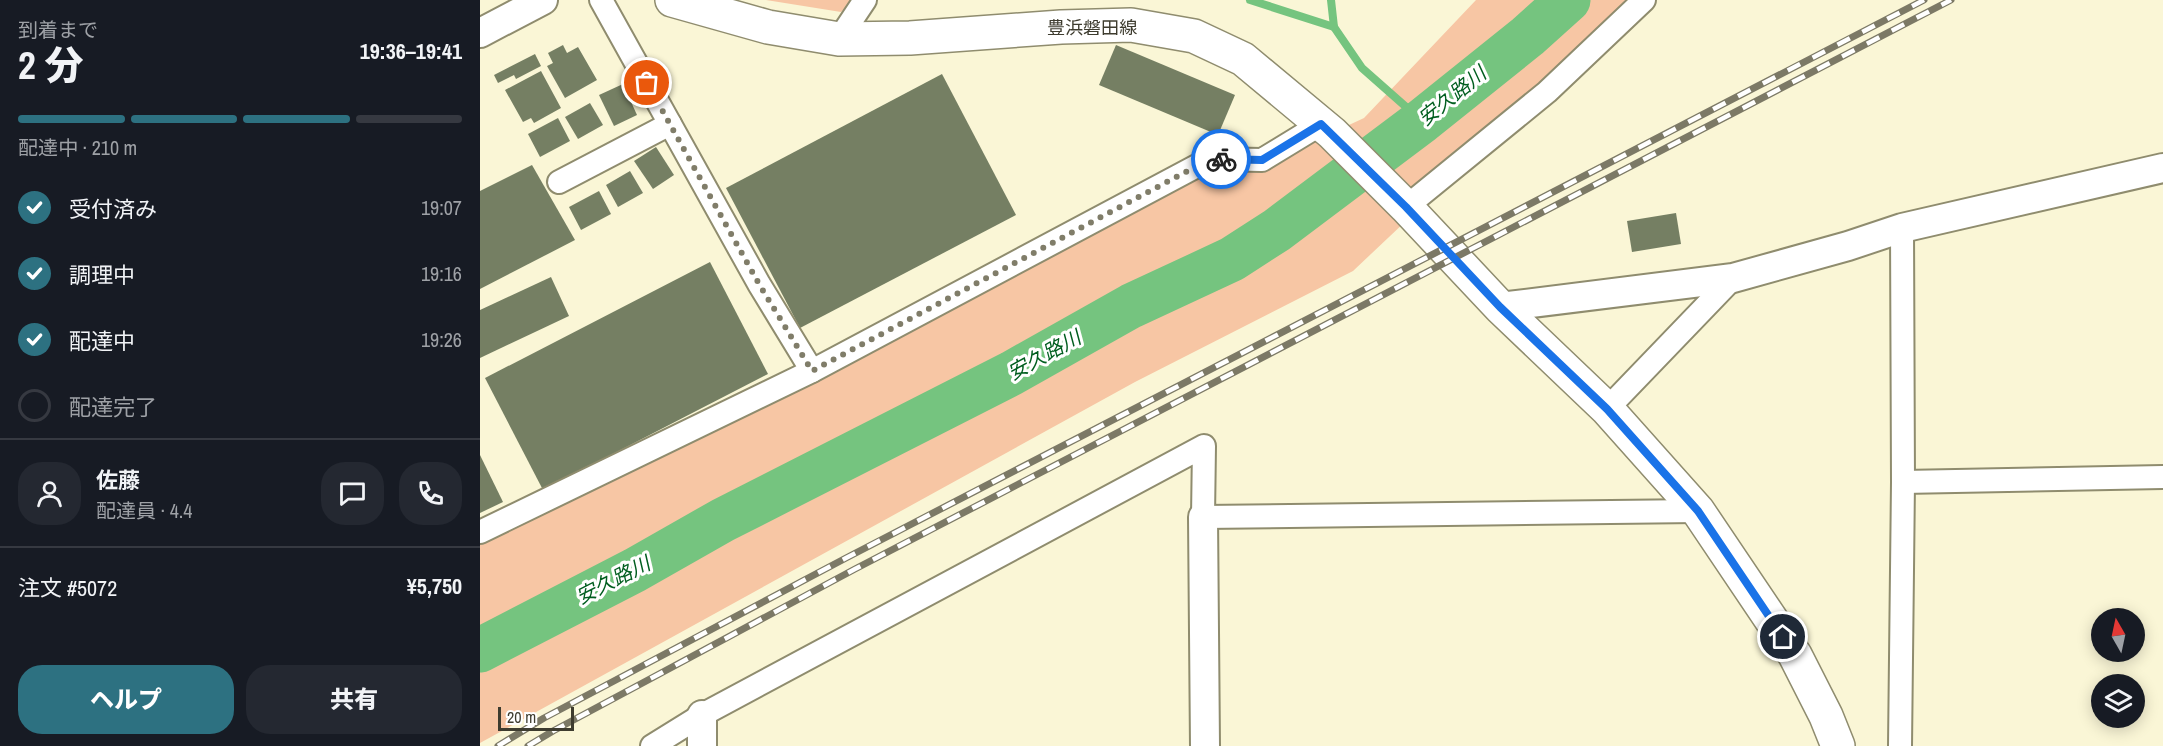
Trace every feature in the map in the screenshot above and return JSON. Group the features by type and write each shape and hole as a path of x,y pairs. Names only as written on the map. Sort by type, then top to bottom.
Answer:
{"main road":[{"name":"豊浜磐田線","path":"672,0 768,27 839,39 910,39 1061,27 1131,25 1194,36 1243,59 1326,129 1406,207 1500,307 1607,409 1698,511 1795,655 1826,716 1838,746"}],"street":[{"path":"480,33 543,0"},
{"path":"602,0 759,284 812,371"},
{"path":"839,39 865,0"},
{"path":"1406,207 1547,92 1644,0"},
{"path":"559,182 670,124"},
{"path":"480,532 812,371 1210,159 1262,160 1326,129"},
{"path":"1500,307 1733,278 1848,246 1902,228 2163,168"},
{"path":"1900,746 1903,482 1902,228"},
{"path":"1607,409 1733,278"},
{"path":"651,746 702,715 1204,446 1205,746"},
{"path":"1903,482 2163,477"},
{"path":"1203,517 1698,511"},
{"path":"702,715 702,746"}],"shaded area":[{"path":"766,0 854,0 841,12"},
{"path":"1476,0 1640,0 1353,271 1135,382 480,743 480,536 971,299 1210,159 1261,166 1364,118"}],"building":[{"path":"563,45 567,53 578,47 597,80 565,98 547,66 553,63 548,53"},
{"path":"1116,45 1235,95 1218,135 1099,85"},
{"path":"535,54 541,66 516,79 514,75 498,83 494,75"},
{"path":"541,71 561,108 534,123 531,118 523,122 505,90"},
{"path":"942,74 1016,215 800,328 726,188"},
{"path":"623,84 637,115 614,126 599,95"},
{"path":"590,103 603,125 578,139 565,117"},
{"path":"558,118 570,141 540,157 528,134"},
{"path":"656,147 674,175 653,189 634,161"},
{"path":"532,165 575,240 480,289 480,191"},
{"path":"630,171 643,193 618,207 606,185"},
{"path":"599,191 611,214 581,230 569,207"},
{"path":"1676,213 1681,244 1632,252 1627,221"},
{"path":"710,262 768,374 543,490 485,378"},
{"path":"551,277 569,316 480,358 480,310"},
{"path":"480,455 503,502 480,513"}],"waterway":[{"path":"1250,0 1334,27"},
{"path":"1331,0 1334,27 1362,68 1422,121"},
{"name":"安久路川","path":"480,650 635,570 723,520 1012,373 1131,306 1232,259 1277,230 1422,121 1528,36 1568,0"}],"railway":[{"path":"498,746 544,718 846,558 1924,0"},
{"path":"528,746 855,569 1951,0"}],"way so far":[{"path":"647,83 759,284 812,371 1210,159 1221,159"}],"route":[{"path":"1221,159 1262,160 1321,124 1406,207 1500,307 1607,409 1698,511 1783,637"}]}
